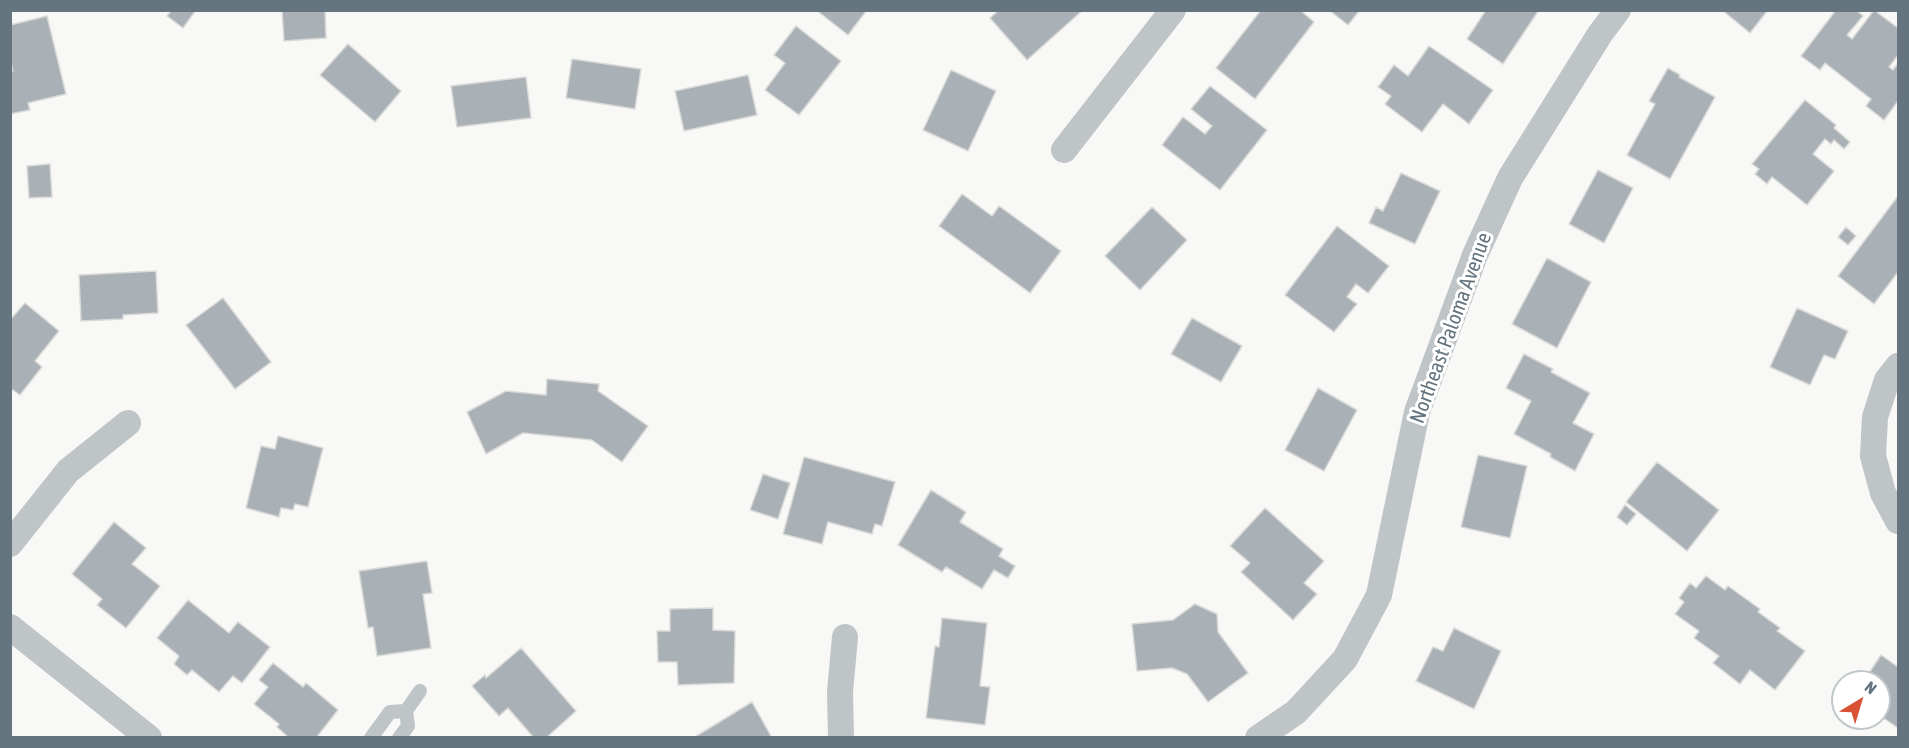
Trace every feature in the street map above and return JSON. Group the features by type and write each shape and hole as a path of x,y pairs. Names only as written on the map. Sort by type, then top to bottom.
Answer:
{"street":[{"path":"1064,150 1173,10"},
{"name":"Northeast Paloma Avenue","path":"1258,738 1296,712 1345,659 1379,595 1417,412 1475,255 1510,178 1600,34 1618,10"},
{"path":"1899,366 1887,380 1875,417 1874,456 1883,493 1899,521"},
{"path":"10,544 68,471 128,423"},
{"path":"10,627 150,738"},
{"path":"841,738 840,692 845,637"}],"lane":[{"path":"399,738 408,726 406,711 420,690"},
{"path":"371,738 390,712 406,711"}],"building":[{"path":"172,10 196,10 183,28 167,16"},
{"path":"282,10 325,10 326,38 284,41"},
{"path":"816,10 867,10 848,35"},
{"path":"999,10 1083,10 1027,60 990,18"},
{"path":"1261,10 1300,10 1314,22 1255,99 1216,68"},
{"path":"1329,10 1360,10 1348,25"},
{"path":"1486,10 1539,10 1503,64 1467,39"},
{"path":"1722,10 1768,10 1750,33"},
{"path":"1836,10 1856,10 1863,16 1847,35 1852,39 1874,10 1898,28 1898,55 1889,67 1893,70 1898,63 1898,101 1884,120 1866,106 1871,99 1825,63 1820,70 1801,56"},
{"path":"47,16 66,94 28,103 30,110 10,114 10,71 13,71 10,59 10,25"},
{"path":"796,26 841,61 799,115 765,90 785,63 774,55"},
{"path":"348,44 401,91 375,122 320,75"},
{"path":"1429,46 1493,90 1469,124 1443,104 1422,132 1385,104 1391,96 1378,87 1394,65 1408,76"},
{"path":"572,59 641,69 635,109 566,98"},
{"path":"1668,68 1680,75 1679,77 1715,97 1670,179 1627,155 1655,104 1649,101"},
{"path":"951,70 996,91 968,151 923,130"},
{"path":"748,75 757,115 684,131 675,91"},
{"path":"526,77 531,118 457,127 451,86"},
{"path":"1210,86 1267,130 1220,190 1162,145 1183,117 1205,134 1212,126 1191,109"},
{"path":"1805,100 1836,125 1834,128 1850,142 1844,149 1834,140 1831,144 1825,139 1813,154 1834,171 1807,205 1772,177 1767,184 1755,174 1759,169 1752,164"},
{"path":"50,164 52,197 29,198 27,166"},
{"path":"1598,170 1633,188 1604,243 1569,224"},
{"path":"1401,173 1440,191 1415,244 1369,223 1376,207 1383,211"},
{"path":"962,194 992,216 999,206 1061,251 1030,293 939,226"},
{"path":"1898,196 1898,272 1874,304 1838,276"},
{"path":"1152,207 1187,240 1140,290 1105,256"},
{"path":"1337,226 1389,266 1368,293 1356,284 1347,297 1357,304 1334,332 1285,295"},
{"path":"1846,227 1856,236 1848,245 1838,237"},
{"path":"1547,258 1591,282 1557,348 1512,324"},
{"path":"156,271 158,313 123,315 123,319 81,321 79,275"},
{"path":"223,298 271,362 235,389 186,325"},
{"path":"25,303 59,331 35,361 42,367 20,395 10,388 10,320"},
{"path":"1797,308 1848,331 1835,359 1824,355 1810,385 1770,367"},
{"path":"1192,318 1242,346 1221,382 1171,354"},
{"path":"1524,354 1553,369 1551,372 1590,393 1573,423 1594,434 1575,471 1550,457 1551,454 1514,434 1531,401 1506,388"},
{"path":"547,379 599,384 598,391 648,426 622,462 592,440 523,433 486,454 467,412 506,391 546,395"},
{"path":"1318,388 1357,410 1324,471 1285,450"},
{"path":"278,436 323,448 308,507 295,504 293,510 281,508 279,517 246,508 261,446 275,449"},
{"path":"1478,455 1527,466 1510,538 1461,527"},
{"path":"804,457 895,482 882,526 875,524 872,534 828,522 822,544 783,534"},
{"path":"1657,462 1719,510 1687,551 1626,502"},
{"path":"763,474 790,483 778,519 750,510"},
{"path":"931,490 966,512 960,522 1003,549 999,556 1015,566 1008,578 994,570 982,589 946,567 942,572 898,545"},
{"path":"1625,505 1636,514 1627,525 1617,517"},
{"path":"1265,508 1324,561 1304,583 1317,594 1293,620 1241,572 1250,563 1230,546"},
{"path":"114,522 146,548 132,564 160,586 126,628 97,605 102,599 72,574"},
{"path":"427,561 432,593 423,594 431,648 377,656 373,627 368,628 359,571"},
{"path":"1706,576 1725,590 1728,586 1760,609 1758,612 1780,628 1777,631 1805,651 1775,690 1750,670 1740,684 1713,663 1719,656 1694,638 1699,631 1675,614 1684,602 1679,598 1690,583 1696,588"},
{"path":"188,600 229,633 238,622 270,647 242,683 233,676 219,692 192,670 187,675 174,664 179,656 157,638"},
{"path":"1195,604 1217,614 1218,632 1248,673 1208,702 1187,674 1172,668 1137,671 1132,624 1173,620"},
{"path":"713,608 713,630 735,631 734,683 678,685 677,662 658,662 657,631 670,631 670,609"},
{"path":"942,618 987,623 980,686 990,687 985,725 926,718 935,646 939,647"},
{"path":"1454,628 1501,651 1474,709 1416,681 1433,647 1443,651"},
{"path":"521,648 576,711 546,738 534,738 508,708 499,716 472,686 485,675 486,678"},
{"path":"1881,655 1898,667 1898,728 1891,723 1891,670 1871,670"},
{"path":"273,663 303,687 306,683 338,710 316,738 289,738 277,727 279,724 254,704 268,687 259,680"},
{"path":"752,702 772,738 693,738"}]}
